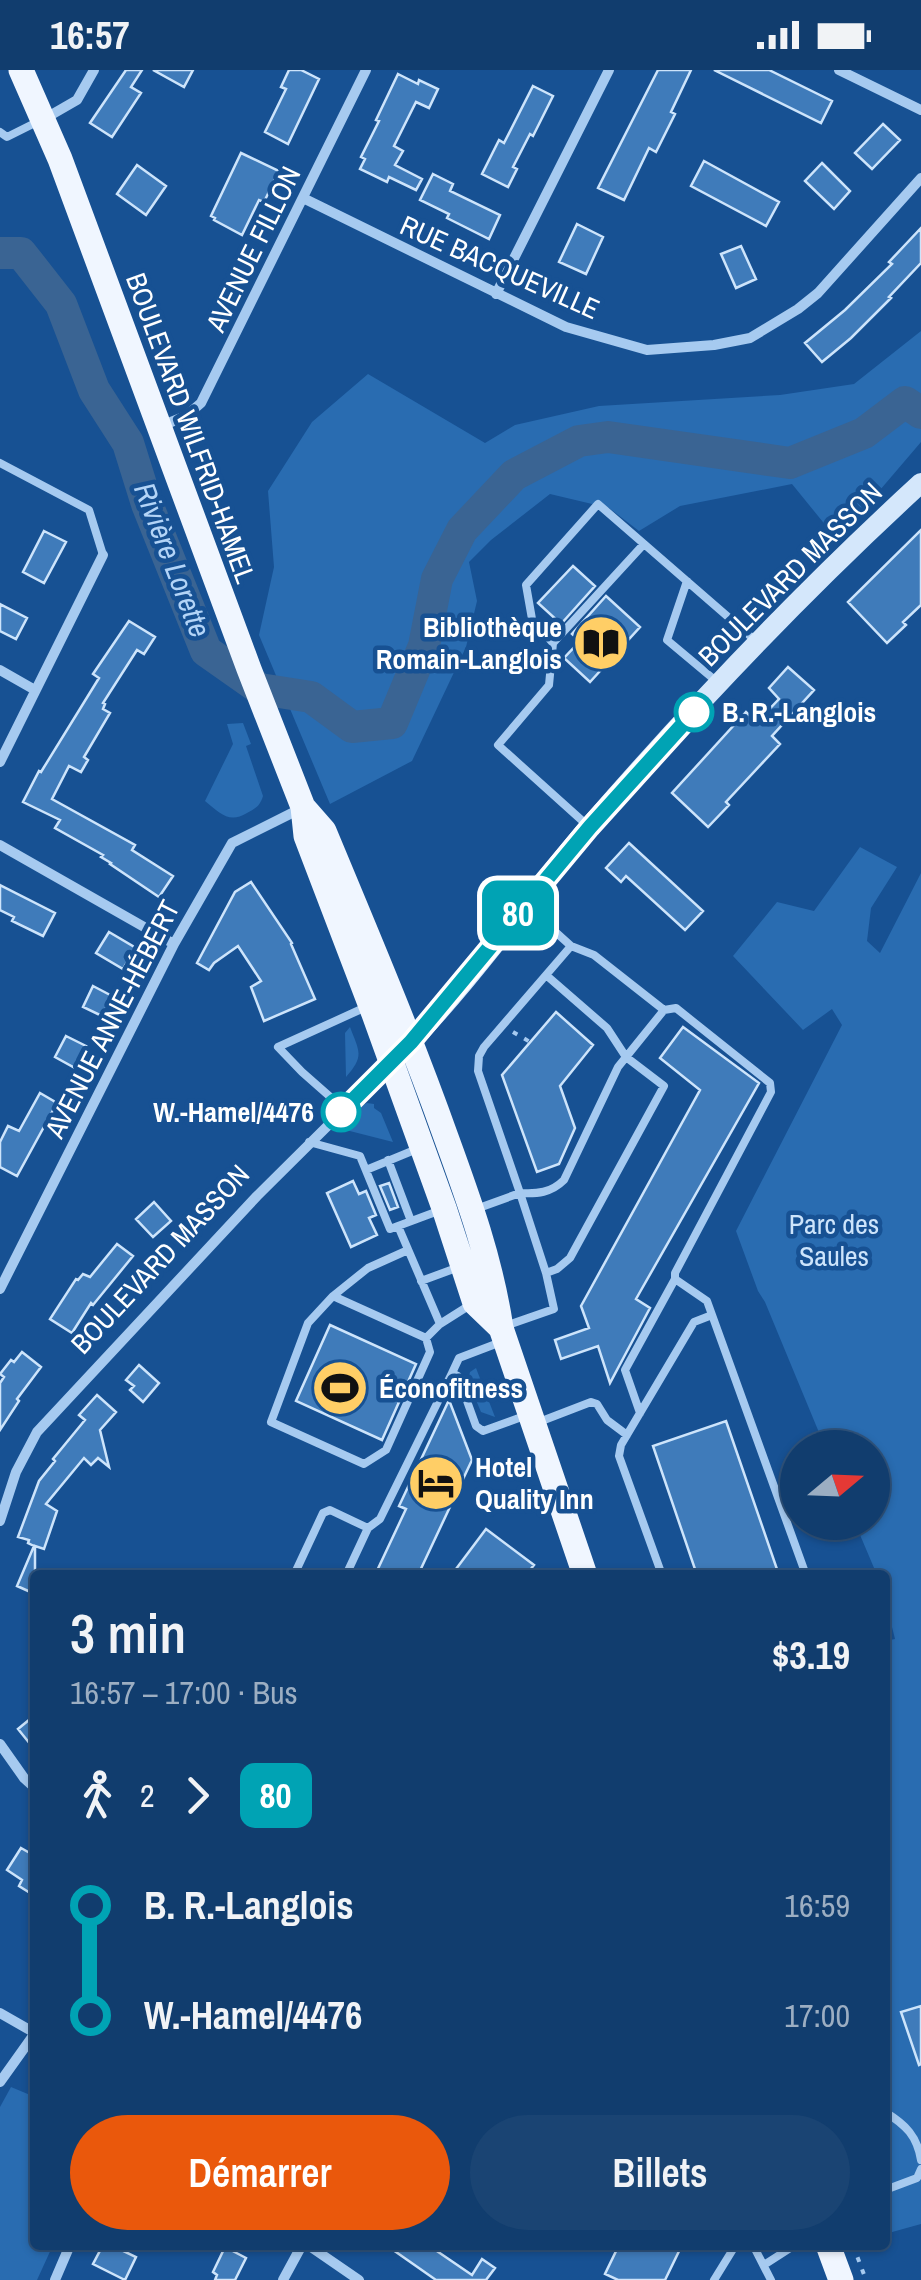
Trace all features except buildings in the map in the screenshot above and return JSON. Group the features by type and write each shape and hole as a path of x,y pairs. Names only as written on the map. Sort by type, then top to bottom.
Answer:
{"main road":[{"name":"BOULEVARD WILFRID-HAMEL","path":"21,70 44,119 303,807 306,836 476,1303 503,1334"},
{"name":"BOULEVARD MASSON","path":"391,1062 590,827 757,642 921,483"},
{"name":"BOULEVARD WILFRID-HAMEL","path":"303,807 324,831 411,1042 472,1210 495,1285 503,1334 583,1570"},
{"path":"830,2250 840,2280"}],"street":[{"path":"44,119 77,100 94,70"},
{"name":"AVENUE FILLON","path":"159,427 186,416 202,403 366,70"},
{"path":"496,294 609,70"},
{"path":"839,70 921,110"},
{"name":"RUE BACQUEVILLE","path":"302,198 566,327 647,350 750,338 798,309 818,293 921,178"},
{"path":"0,762 103,554"},
{"path":"0,670 35,690"},
{"name":"AVENUE ANNE-HÉBERT","path":"0,1288 174,944 232,842 303,807"},
{"path":"0,844 174,944"},
{"name":"BOULEVARD MASSON","path":"0,1521 16,1472 37,1432 257,1196 391,1062"},
{"path":"0,1744 30,1783"},
{"path":"0,2013 30,2030"},
{"path":"0,2082 30,2040"},
{"path":"55,2280 68,2250"},
{"path":"283,2280 302,2250"},
{"path":"313,2250 360,2280"}],"lane":[{"path":"0,132 6,136 44,119"},
{"path":"0,463 89,510 103,554"},
{"path":"553,643 532,619 526,585 598,504 757,642"},
{"path":"590,827 498,746 549,686 553,643 643,545"},
{"path":"687,581 668,640 720,683"},
{"path":"525,905 571,946 594,955 664,1010"},
{"path":"348,1570 368,1528 380,1519 460,1358 554,1309 546,1273 478,1072 479,1056 571,946"},
{"path":"546,975 607,1028 626,1057 664,1086 570,1258 546,1273"},
{"path":"344,1109 278,1047 370,1004"},
{"path":"472,1210 520,1193 538,1194 564,1180 611,1080 664,1010 676,1008 770,1083 771,1092 625,1370 640,1412"},
{"path":"309,1142 360,1156 390,1229 444,1208"},
{"path":"366,1170 422,1147"},
{"path":"388,1160 411,1221"},
{"path":"398,1226 440,1324"},
{"path":"333,1296 426,1338 430,1352 386,1450 364,1464 271,1422 308,1323 333,1296 368,1268 408,1250"},
{"path":"421,1280 463,1266"},
{"path":"675,1279 707,1300 804,1570"},
{"path":"426,1338 440,1324 476,1303"},
{"path":"660,1570 619,1456 621,1446 694,1322 712,1314"},
{"path":"452,1373 458,1376 476,1426 483,1431 591,1402 627,1435"},
{"path":"296,1570 323,1513 330,1510 368,1528"},
{"path":"890,2115 916,2138 921,2160"},
{"path":"890,2188 917,2178 921,2169"},
{"path":"714,2280 732,2250"},
{"path":"755,2250 771,2280"},
{"path":"764,2265 787,2250"}],"path":[{"path":"502,1026 530,1042"},
{"path":"855,2250 866,2280"}],"green space":[{"path":"921,331 921,442 845,531 827,527 792,484 680,506 639,531 609,508 550,494 469,562 477,601 466,647 412,761 330,804 259,635 274,567 268,491 312,422 368,374 485,443 515,425 599,406 780,395 854,384"},
{"path":"243,723 251,744 246,746 263,796 253,810 230,817 205,801 233,744 227,724"},
{"name":"Parc des Saules","path":"860,847 897,867 871,908 867,941 880,953 921,873 921,2224 890,2233 890,1640 895,1639 890,1619 890,1570 875,1570 862,1540 890,1540 890,1430 818,1430 736,1231 842,1025 832,1009 803,1030 733,956 777,902 814,911"},
{"path":"350,1027 358,1053 356,1064 346,1077 345,1033"},
{"path":"367,1103 374,1104 381,1113 393,1142 338,1128"},
{"path":"476,1368 495,1417 481,1412 468,1381 470,1372"},
{"path":"11,2087 30,2095 30,2250 51,2250 37,2280 0,2280 0,2107"}],"waterway":[{"name":"Rivière Lorette","path":"0,253 21,253 61,304 94,390 128,443 147,504 206,651 260,689 311,697 352,727 392,723 424,646 437,579 462,530 514,475 579,441 608,437 790,463 864,433 905,402 921,413"}],"bus line":[{"name":"80","path":"341,1112 442,1007 590,827 694,712"}],"place":[{"name":"Bibliothèque Romain-Langlois","path":"601,643"},
{"name":"B. R.-Langlois","path":"694,712"},
{"name":"W.-Hamel/4476","path":"341,1112"},
{"name":"Éconofitness","path":"340,1388"},
{"name":"Hotel Quality Inn","path":"436,1483"}]}
